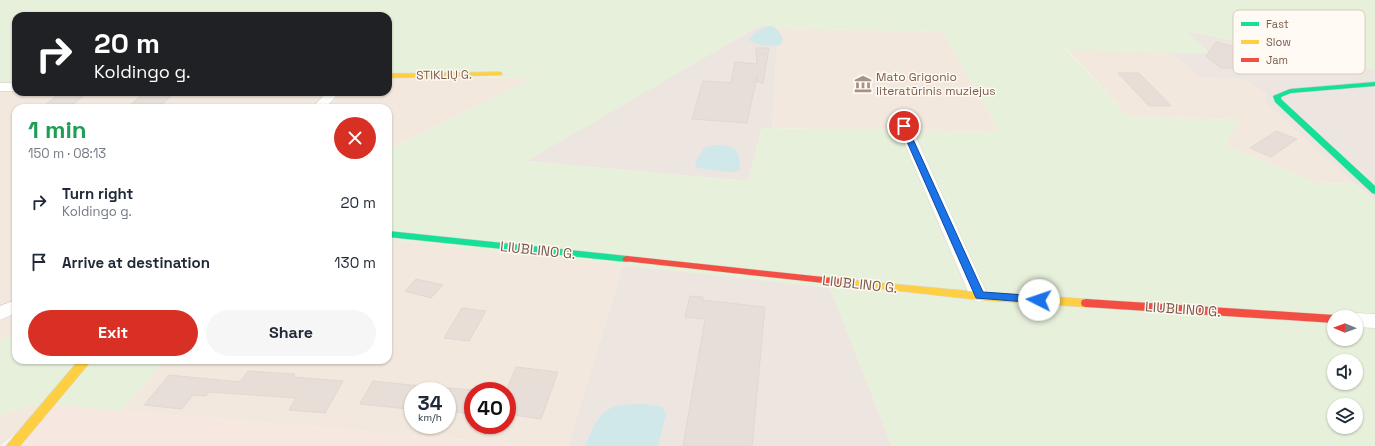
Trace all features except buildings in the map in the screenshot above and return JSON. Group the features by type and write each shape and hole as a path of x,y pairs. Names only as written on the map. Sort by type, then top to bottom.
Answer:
{"street":[{"name":"STIKLIŲ G.","path":"392,76 500,74"},
{"path":"1375,84 1290,91 1277,96 1278,100 1301,124 1375,191"},
{"path":"0,87 12,87"},
{"path":"322,104 330,96"},
{"path":"904,126 980,296"},
{"name":"LIUBLINO G.","path":"392,234 980,296 1327,319"},
{"path":"0,300 12,304"},
{"path":"0,313 12,307"},
{"path":"1363,320 1375,321"},
{"path":"12,446 83,364"}],"shaded area":[{"path":"762,24 778,28 772,128 762,128 748,181 526,161"},
{"path":"778,28 943,32 1000,132 772,128"},
{"path":"1187,31 1233,40 1233,74 1365,74 1365,67 1375,69 1375,201 1265,102 1266,94 1245,79 1199,77 1172,53 1208,53"},
{"path":"1067,49 1172,53 1199,77 1245,79 1266,94 1265,102 1357,184 1316,183 1225,145 1239,120 1129,117"},
{"path":"536,77 392,148 392,104 12,104 12,336 0,341 0,81 12,81 12,96 392,96 392,78"},
{"path":"392,240 624,263 568,446 539,446 120,411 161,364 392,364"},
{"path":"624,263 830,288 892,446 568,446"},
{"path":"53,404 0,446 0,415 28,406"},
{"path":"53,404 120,411 539,446 17,446"}],"green space":[{"path":"0,0 1375,0 1375,69 1365,67 1365,10 1233,10 1233,40 1188,31 1208,54 1067,50 1129,117 1239,120 1226,145 1316,183 1357,184 1375,201 1375,446 892,446 830,288 392,240 392,148 535,77 392,78 392,12 12,12 12,81 0,81","holes":["762,24 778,28 943,32 1000,132 762,128 748,181 527,161"]},
{"path":"12,336 12,364 161,364 120,411 53,404 28,406 0,415 0,341"}],"water":[{"path":"772,26 778,30 783,40 780,45 764,46 748,40 758,31"},
{"path":"715,145 732,148 735,150 739,157 740,170 728,172 697,168 695,162 704,148"},
{"path":"644,404 662,407 666,414 658,446 586,446 593,428 603,414 608,410 620,405"}],"traffic: fast":[{"path":"1375,84 1290,91 1277,96 1278,100 1375,191"},
{"path":"392,234 627,259"}],"traffic: slow":[{"path":"392,76 500,74"},
{"path":"851,283 979,296 1086,303"},
{"path":"12,446 83,364"}],"traffic: jam":[{"path":"627,259 851,283"},
{"path":"1086,303 1327,319"}],"place":[{"name":"Mato Grigonio literatūrinis muziejus","path":"863,84"}],"route":[{"path":"904,126 980,296 1039,300"}]}
